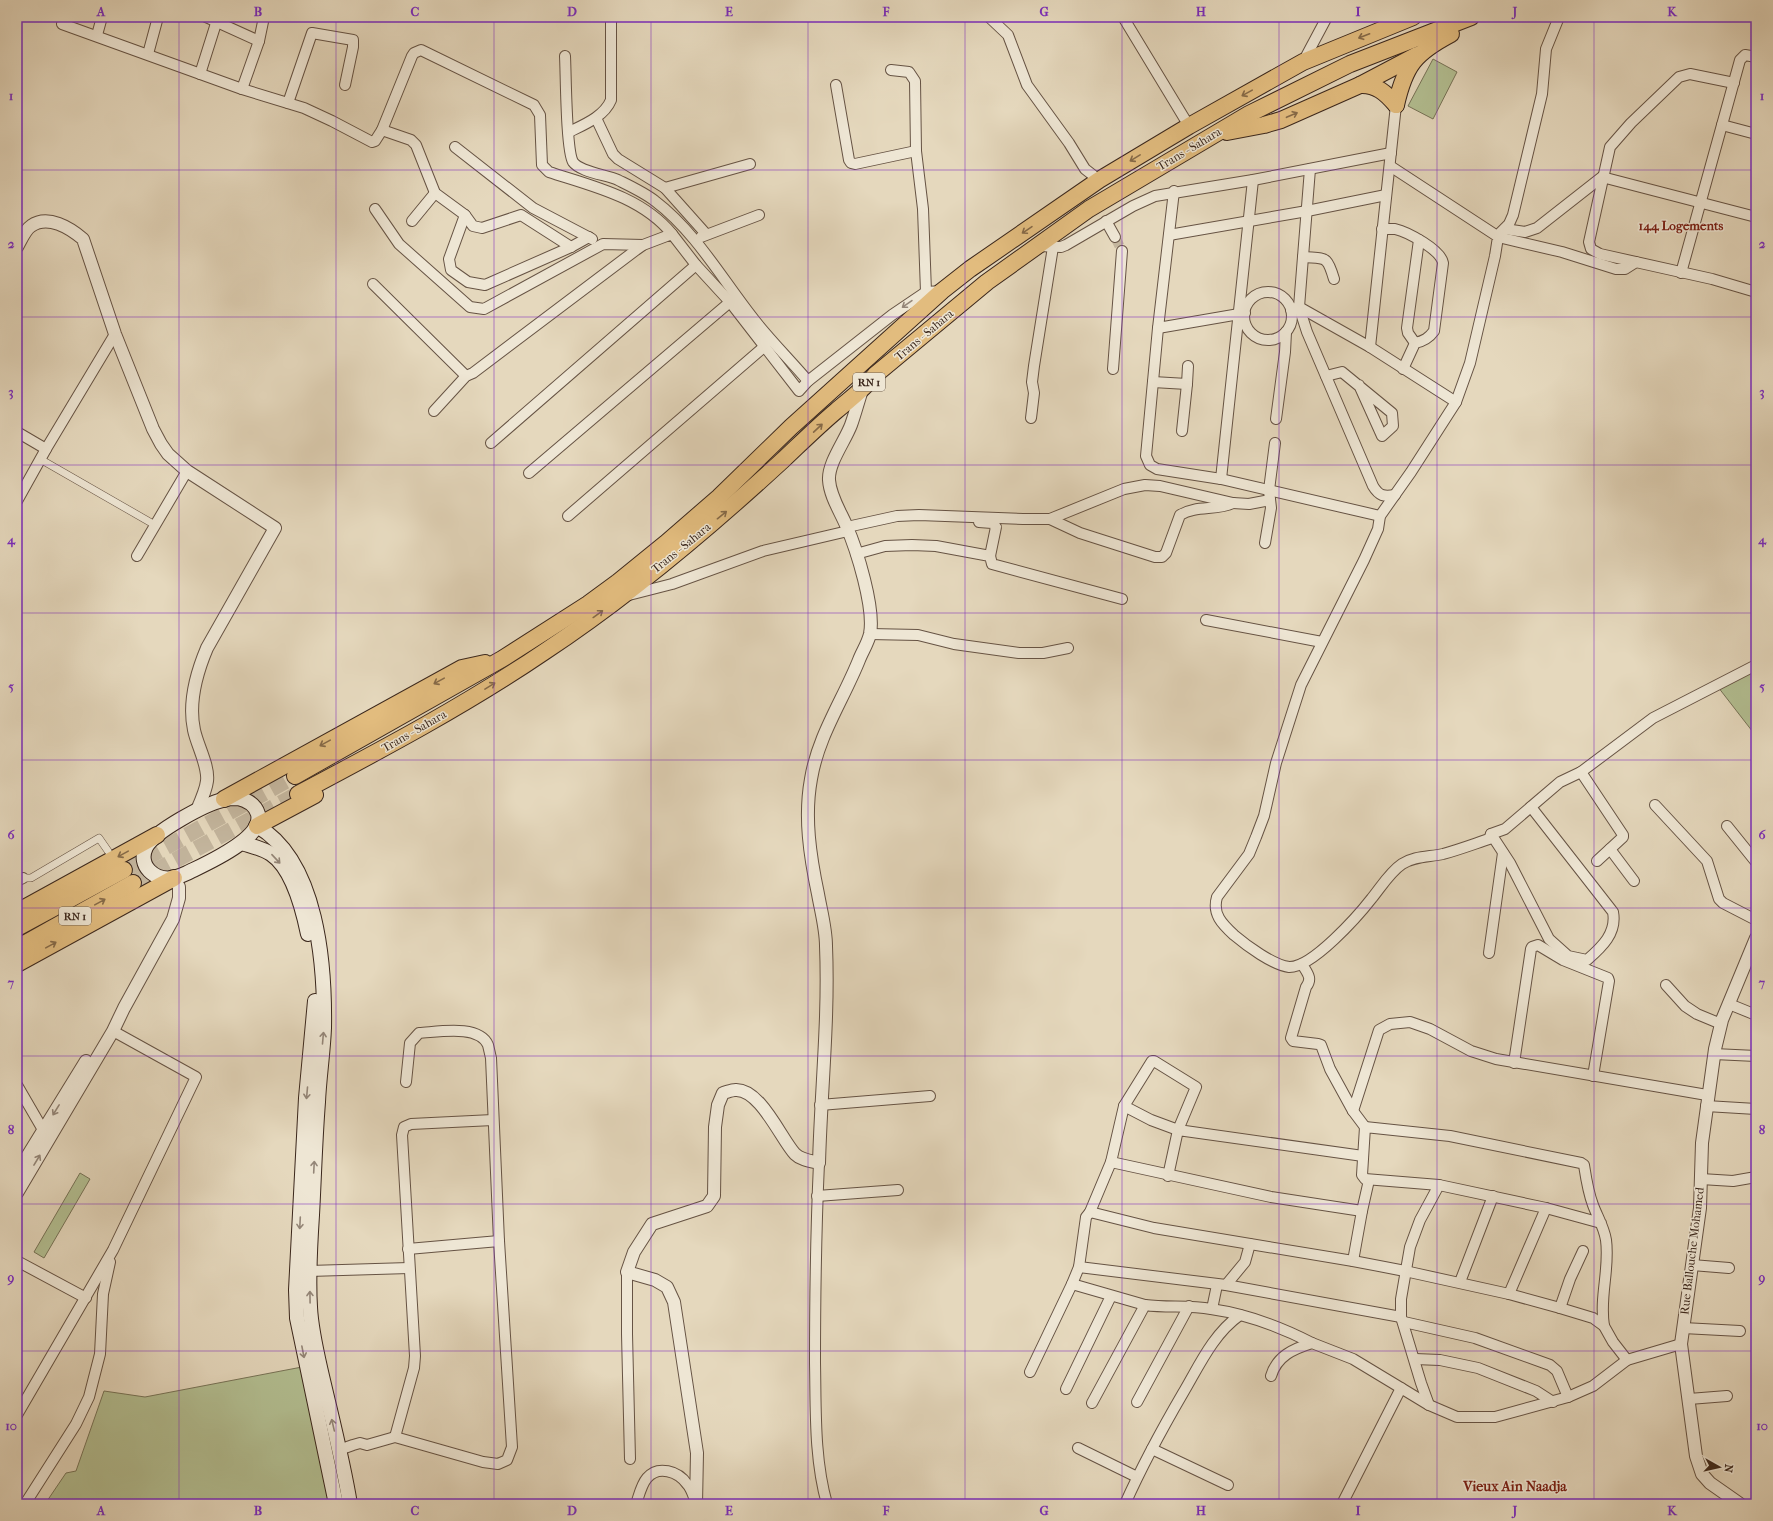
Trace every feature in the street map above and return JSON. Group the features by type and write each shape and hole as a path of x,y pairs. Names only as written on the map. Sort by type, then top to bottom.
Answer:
{"highway":[{"name":"Trans - Sahara","path":"295,776 502,659 588,604 666,543 719,497 791,427 942,291 970,269 1099,180 1189,126 1303,62 1413,17"},
{"name":"Trans - Sahara","path":"298,794 352,766 468,700 544,652 619,598 728,510 836,411 862,390 875,375 987,282 1045,246 1089,209 1249,114 1350,64 1471,17"},
{"path":"1396,105 1404,77 1411,63 1435,43 1482,17"},
{"path":"1213,135 1264,125 1281,120 1360,85 1420,54"},
{"path":"1360,85 1368,85 1378,88 1396,105"},
{"path":"224,799 462,668 502,659"},
{"path":"257,826 439,728 468,700"},
{"path":"17,912 158,835"},
{"name":"RN 1","path":"17,928 124,870"},
{"path":"17,964 174,878"},
{"name":"RN 1","path":"17,948 133,883"}],"main road":[{"path":"238,798 251,803 257,810 259,818 257,826 242,843 224,854 174,878 155,876 147,868 144,862 146,848 158,835 198,810 224,799 238,798"},
{"path":"257,826 269,833 277,842 301,878 316,928 323,978 324,1030 318,1100 309,1271 310,1308 315,1344 350,1504"},
{"path":"242,843 271,854 287,873 301,909 312,956 315,1008 306,1098 296,1290 297,1318 336,1504"}],"street":[{"path":"97,35 102,17"},
{"path":"148,54 158,17"},
{"path":"206,17 217,19 259,41"},
{"path":"242,89 259,41 264,17"},
{"path":"569,132 596,118 609,106 611,100 611,17"},
{"path":"989,17 1008,35 1026,85 1069,143 1085,169 1099,180"},
{"path":"1123,17 1189,126"},
{"path":"1303,62 1326,17"},
{"path":"1559,17 1546,49 1542,94 1513,215 1505,229 1496,236 1495,256 1470,363 1456,402 1380,516 1378,529 1364,560 1322,642 1297,696 1276,763 1264,816 1249,854 1217,897 1215,904 1216,914 1221,924 1241,941 1270,960 1290,967 1302,964 1328,945 1359,915 1401,865 1411,859 1441,854 1489,839 1491,834 1505,829 1560,782 1581,772 1653,718 1756,665"},
{"path":"200,74 217,19"},
{"path":"62,24 97,35 242,89 304,108 372,142 375,141 382,130 412,56 414,53 421,50 534,105 540,114 542,165 544,169 641,206 661,221 696,265 730,302 799,391 808,381 892,315 926,292 942,291"},
{"path":"288,103 312,33 353,40 353,47 345,85"},
{"path":"1681,273 1740,60 1745,55 1756,57"},
{"path":"565,56 570,150 574,162 581,168 617,180 654,200 683,226 696,239 756,322 808,381"},
{"path":"891,70 908,72 915,80 916,152 923,209 926,292"},
{"path":"1734,84 1690,74 1679,77 1631,123 1610,147 1602,177 1589,242 1591,249 1600,254 1712,279 1756,292"},
{"path":"836,86 849,160 851,163 855,164 916,152"},
{"path":"1370,347 1396,105"},
{"path":"596,118 613,154 618,159 665,188 706,234"},
{"path":"1722,125 1756,134"},
{"path":"382,130 411,140 416,145 435,193 465,215 473,226 482,228 522,215 572,247"},
{"path":"455,147 533,208 603,244 643,246"},
{"path":"1030,418 1034,393 1032,382 1045,246 1066,245 1133,206 1155,196 1174,191 1253,180 1391,153"},
{"path":"665,188 750,164"},
{"path":"1390,166 1496,236 1562,252 1616,270 1625,269 1636,262"},
{"path":"1310,169 1303,257 1295,308 1290,325 1286,332 1271,340 1255,336 1249,331 1242,313 1249,301 1255,296 1269,292 1283,297 1295,308 1370,347 1456,402"},
{"path":"1505,229 1525,232 1537,228 1602,177"},
{"path":"1602,177 1756,217"},
{"path":"1221,479 1242,313 1248,221 1253,180"},
{"path":"1174,191 1158,328 1146,456 1150,465 1157,469 1221,479 1269,495 1380,516"},
{"path":"412,221 435,193"},
{"path":"1169,235 1307,211 1386,195"},
{"path":"375,210 399,244 470,307 484,309 603,244"},
{"path":"465,215 449,259 451,270 468,282 485,285 572,247 589,237"},
{"path":"696,239 759,215"},
{"path":"17,247 31,226 43,221 57,223 73,230 83,239 115,334 153,429 161,444 168,454 187,471 275,528 207,648 198,669 192,712 194,730 207,774 206,785 198,810"},
{"path":"1106,221 1115,237"},
{"path":"1382,229 1395,229 1412,235 1440,255 1443,263 1434,331 1422,342 1415,343"},
{"path":"434,411 466,376 473,373 643,246 672,234"},
{"path":"1415,343 1408,333 1407,328 1419,240"},
{"path":"1113,369 1122,251"},
{"path":"1303,257 1325,259 1330,263 1334,279"},
{"path":"491,443 696,265"},
{"path":"373,284 466,376"},
{"path":"529,473 730,302"},
{"path":"1295,308 1326,376 1372,486 1378,494 1386,497 1395,495"},
{"path":"1158,328 1242,313"},
{"path":"1276,419 1285,352 1286,332"},
{"path":"17,501 40,459 115,334"},
{"path":"1403,369 1415,343"},
{"path":"568,516 765,346"},
{"path":"1182,431 1188,366"},
{"path":"1326,376 1342,372 1392,413 1393,426 1382,436 1359,386"},
{"path":"1153,382 1187,384"},
{"path":"827,1504 821,1475 816,1428 815,1326 817,1196 820,1105 825,1036 826,944 808,835 808,809 810,779 816,755 827,727 852,678 870,634 870,614 856,554 848,529 830,491 828,478 835,458 851,426 862,390"},
{"path":"17,432 46,449"},
{"path":"1264,543 1271,508 1269,495 1275,443"},
{"path":"40,459 155,525"},
{"path":"137,556 187,471"},
{"path":"619,598 672,584 763,551 897,516 932,515 1023,520 1050,519 1124,489 1145,484 1160,486 1233,503 1250,504 1269,495"},
{"path":"1050,519 1080,533 1155,557 1162,557 1166,554 1180,515 1186,511 1224,508 1233,503"},
{"path":"932,515 994,525 996,529 990,556 992,564 1122,600"},
{"path":"856,554 885,546 912,545 936,546 990,556"},
{"path":"1206,620 1322,642"},
{"path":"870,634 918,635 954,644 1019,653 1043,653 1068,648"},
{"path":"1581,772 1623,832 1623,837 1597,861"},
{"path":"1655,805 1707,860 1719,899 1723,903 1756,920"},
{"path":"1491,834 1510,864 1549,939 1568,956 1587,960 1601,948 1613,928 1613,912 1531,807"},
{"path":"1727,826 1756,862"},
{"path":"20,879 31,878 99,838 108,851"},
{"path":"1610,849 1634,880"},
{"path":"1489,953 1503,853"},
{"path":"17,1173 46,1136 113,1031 173,919 179,898 178,887 174,878"},
{"name":"Rue Ballouche Mohamed","path":"1740,1504 1710,1483 1702,1474 1696,1456 1681,1344 1700,1208 1702,1143 1714,1054 1729,1004 1756,938"},
{"path":"1514,1063 1531,949 1532,947 1538,945 1563,960 1608,978 1609,981 1593,1076"},
{"path":"1302,964 1310,978 1310,981 1306,988 1291,1038 1293,1041 1318,1044 1321,1046 1330,1069 1365,1127 1362,1175 1365,1179 1439,1185 1546,1208 1601,1223"},
{"path":"1666,985 1685,1006 1697,1014 1722,1024"},
{"path":"1729,1004 1756,1015"},
{"path":"17,1193 46,1136 107,1027 124,1008"},
{"path":"1354,1111 1379,1030 1390,1024 1410,1022 1430,1029 1471,1051 1514,1063 1593,1076 1756,1109"},
{"path":"338,1450 360,1443 367,1446 395,1437 482,1462 498,1464 507,1460 512,1447 488,1044 481,1036 461,1030 419,1033 410,1042 406,1082"},
{"path":"17,1415 21,1399 86,1298 113,1250 196,1077 113,1031"},
{"path":"1714,1054 1756,1056"},
{"path":"1030,1372 1079,1266 1084,1224 1111,1162 1124,1106 1152,1061 1156,1061 1196,1087 1178,1130 1168,1176"},
{"path":"17,1085 46,1136"},
{"path":"630,1460 627,1272 634,1252 652,1224 707,1206 714,1196 715,1127 718,1105 724,1094 736,1090 746,1092 757,1100 796,1155 807,1161 819,1163"},
{"path":"820,1105 930,1096"},
{"path":"1124,1106 1151,1120 1178,1130 1363,1156"},
{"path":"395,1437 414,1368 415,1356 402,1134 404,1127 411,1124 493,1120"},
{"path":"1365,1127 1450,1136 1581,1163 1584,1165 1592,1204 1606,1238 1607,1260 1602,1314 1604,1326 1613,1342 1627,1360"},
{"path":"1111,1162 1168,1176 1271,1197 1362,1211"},
{"path":"1701,1178 1733,1181 1756,1177"},
{"path":"1353,1261 1362,1211 1370,1180"},
{"path":"1430,1405 1421,1383 1402,1320 1401,1299 1410,1247 1420,1220 1439,1185"},
{"path":"817,1196 898,1190"},
{"path":"1460,1282 1493,1196"},
{"path":"1510,1294 1546,1208"},
{"path":"1090,1212 1154,1228 1353,1261 1460,1282 1510,1294 1593,1318 1604,1326"},
{"path":"408,1249 499,1241"},
{"path":"1212,1308 1221,1285 1245,1262 1250,1244"},
{"path":"26,1504 76,1424 89,1397 100,1354 103,1294 113,1250"},
{"path":"1560,1308 1570,1279 1583,1251"},
{"path":"17,1261 86,1298"},
{"path":"1692,1265 1729,1268"},
{"path":"1079,1266 1221,1285 1402,1320 1475,1338 1550,1365 1557,1371 1568,1397"},
{"path":"309,1271 409,1268"},
{"path":"627,1272 655,1280 667,1287 674,1302 697,1453 696,1502"},
{"path":"1072,1284 1145,1305 1160,1307 1189,1306 1212,1308 1283,1328 1312,1343 1353,1360 1430,1405 1457,1418 1495,1417 1553,1402 1593,1386 1627,1360 1681,1344"},
{"path":"1066,1389 1111,1296"},
{"path":"1092,1403 1145,1305"},
{"path":"1137,1402 1189,1306"},
{"path":"1125,1504 1152,1449 1204,1357 1218,1336 1240,1315"},
{"path":"1683,1328 1740,1331"},
{"path":"1271,1376 1279,1360 1298,1348 1312,1343"},
{"path":"1415,1359 1440,1360 1478,1368 1536,1392 1553,1402"},
{"path":"1342,1504 1401,1388"},
{"path":"1689,1399 1727,1396"},
{"path":"1078,1448 1137,1477"},
{"path":"1152,1449 1228,1486"},
{"path":"636,1504 647,1479 654,1472 661,1471 671,1471 684,1480 689,1485 696,1502"}],"green space":[{"path":"1433,59 1457,72 1433,119 1408,106"},
{"path":"1756,669 1756,736 1718,687"},
{"path":"80,1173 90,1179 44,1258 34,1252"},
{"path":"302,1367 332,1504 45,1504 66,1473 76,1471 104,1391 145,1397"}],"tunnel":[{"path":"1115,237 1122,251"},
{"path":"124,870 295,776"},
{"path":"133,883 298,794"}],"district":[{"name":"144 Logements","path":"1681,225"},
{"name":"Vieux Ain Naadja","path":"1515,1486"}]}
